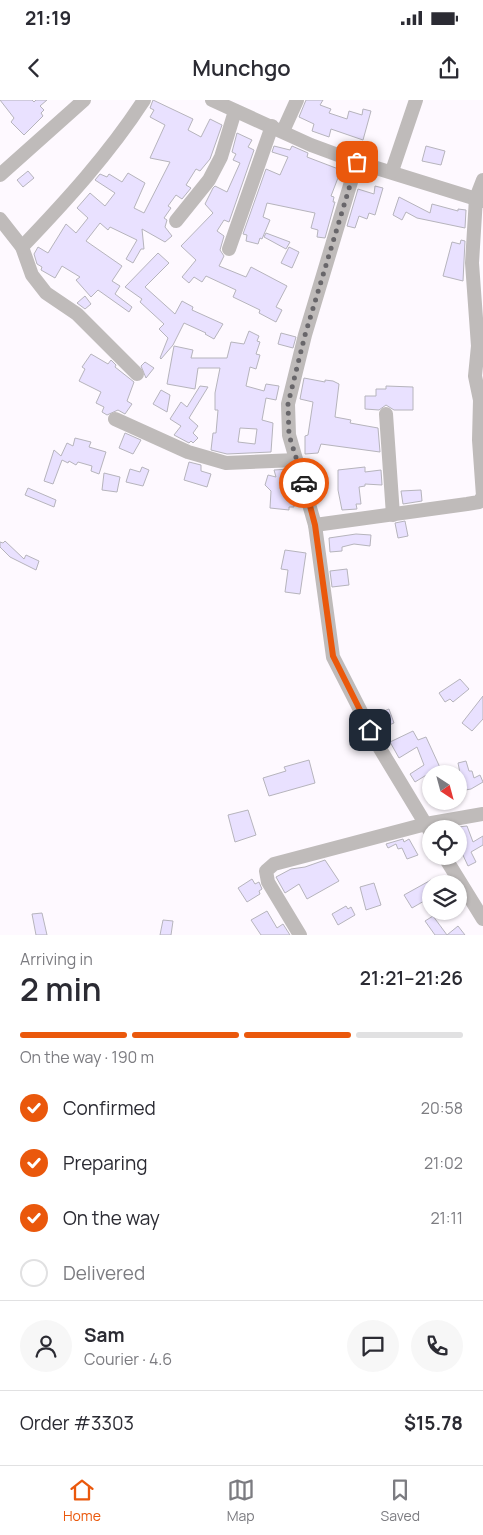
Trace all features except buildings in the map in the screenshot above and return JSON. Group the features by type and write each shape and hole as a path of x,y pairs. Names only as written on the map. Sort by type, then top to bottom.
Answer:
{"street":[{"path":"0,175 84,100"},
{"path":"22,247 77,190 126,129 144,100"},
{"path":"212,100 311,145 357,162 392,171 480,200"},
{"path":"229,249 277,129 297,100"},
{"path":"392,171 416,100"},
{"path":"176,221 209,180 221,157 236,111"},
{"path":"357,162 305,335 288,404 289,435 308,494 315,525 333,656 379,747 423,820"},
{"path":"315,525 480,502 482,496 479,440 480,400 475,376 478,346 472,263 483,180"},
{"path":"0,220 22,247 32,275 46,293 77,314 137,374"},
{"path":"386,414 393,515"},
{"path":"115,419 188,452 226,464 296,460"},
{"path":"459,820 483,814"},
{"path":"300,935 268,882 266,872 270,868 292,858 422,829"},
{"path":"450,865 483,919"}],"way so far":[{"path":"304,483 289,435 288,404 305,335 357,162"}],"route":[{"path":"304,483 315,525 333,656 370,730"}]}
